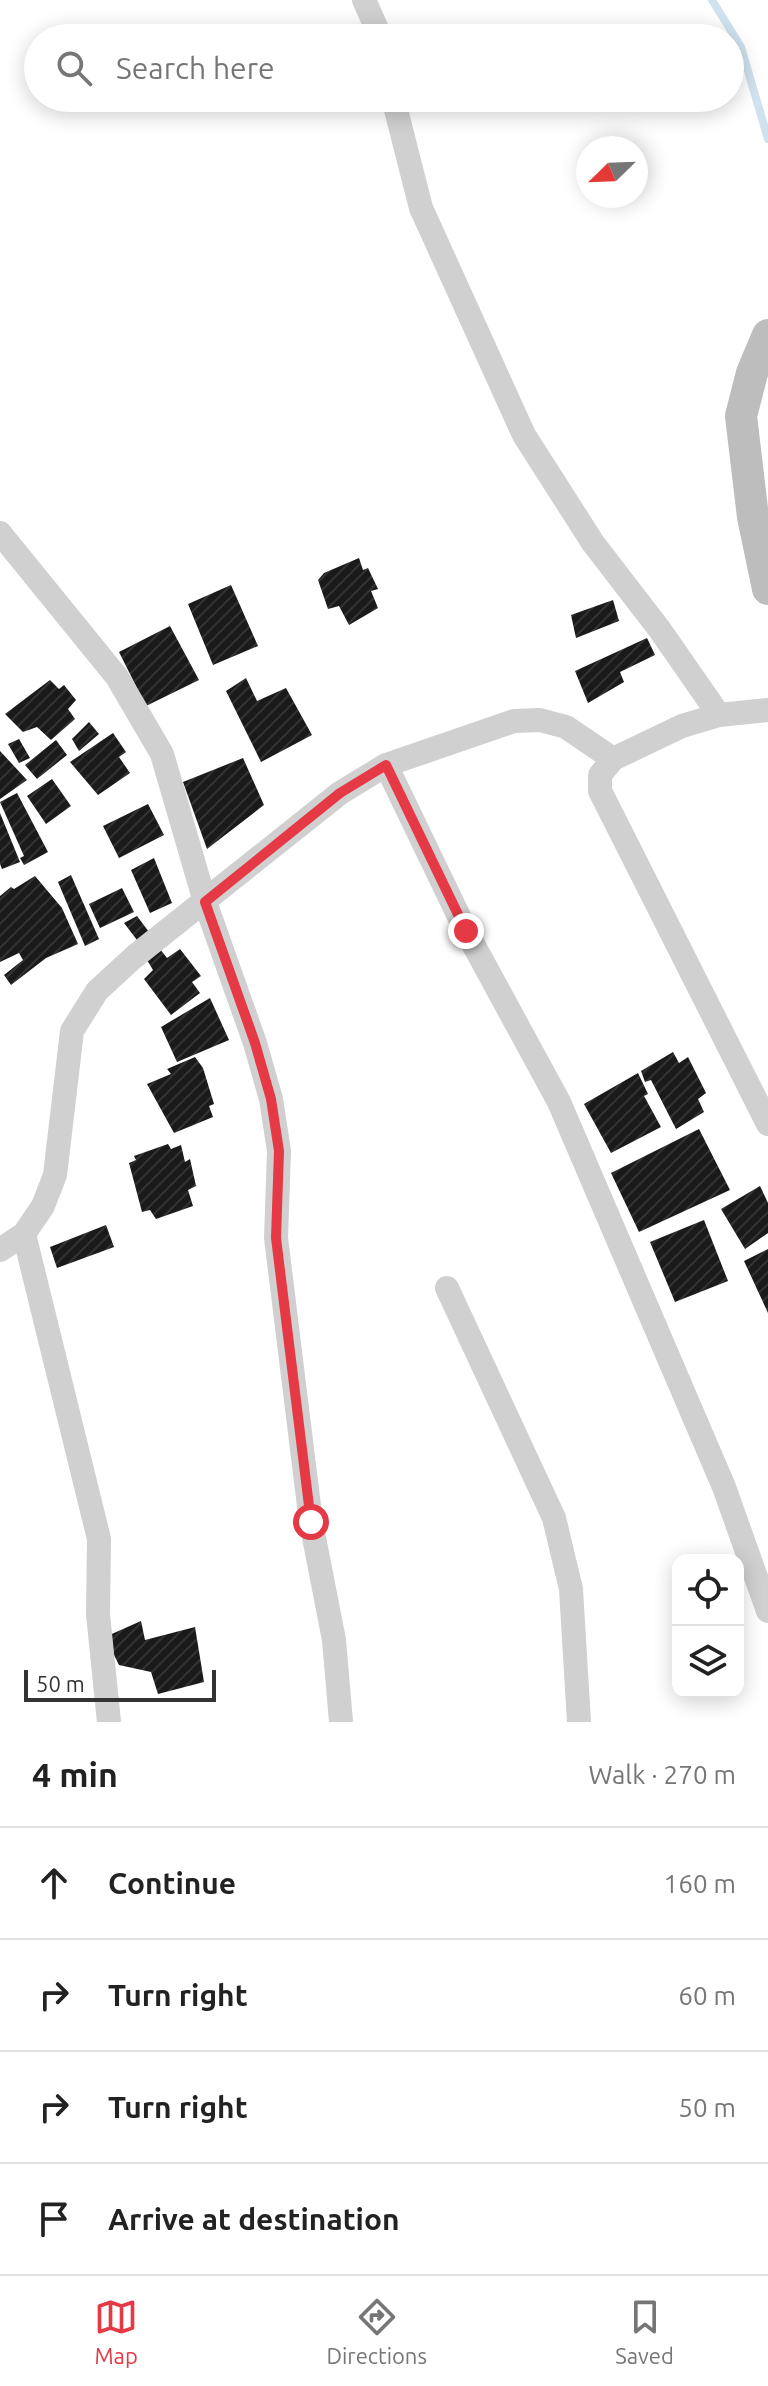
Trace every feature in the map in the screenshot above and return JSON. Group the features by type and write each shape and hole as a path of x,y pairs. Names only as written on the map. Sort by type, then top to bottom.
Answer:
{"main road":[{"path":"768,335 752,373 741,416 753,517 768,589"}],"street":[{"path":"364,0 375,24"},
{"path":"397,112 421,208 524,435 593,543 719,715"},
{"path":"0,533 117,677 162,754 205,902 255,1043 271,1099 279,1151 276,1238 311,1522 334,1640 341,1722"},
{"path":"768,710 719,715 682,726 613,759 600,775 600,791 768,1124"},
{"path":"0,1250 24,1234 43,1206 55,1175 72,1031 97,991 134,957 340,793 386,765 514,721 540,720 566,727 613,759"},
{"path":"386,765 466,931 559,1102 724,1487 768,1611"},
{"path":"24,1234 99,1539 98,1614 109,1722"},
{"path":"447,1288 554,1518 571,1589 579,1722"}],"building":[{"path":"359,558 363,570 368,568 378,589 371,591 378,608 349,625 339,606 328,609 318,580 324,573"},
{"path":"231,585 258,646 213,665 188,604"},
{"path":"613,600 619,621 576,638 571,615"},
{"path":"170,626 199,680 146,706 119,652"},
{"path":"647,638 655,655 620,672 624,682 588,703 575,671"},
{"path":"246,678 257,701 286,688 312,735 261,762 226,691"},
{"path":"50,680 59,689 64,685 76,700 68,709 75,719 51,740 37,727 23,732 5,714"},
{"path":"89,722 99,734 79,751 72,739"},
{"path":"113,733 126,752 119,757 130,773 98,795 70,762"},
{"path":"19,739 30,758 19,763 8,744"},
{"path":"56,740 67,755 37,779 25,765"},
{"path":"0,751 27,780 0,799"},
{"path":"243,758 264,805 207,849 183,782"},
{"path":"52,779 71,806 46,824 27,796"},
{"path":"17,793 48,852 24,865 20,858 24,856 0,802"},
{"path":"148,804 164,835 119,858 103,826"},
{"path":"0,813 20,862 2,869 0,864"},
{"path":"154,858 172,903 150,913 131,870"},
{"path":"71,875 99,939 85,946 58,882"},
{"path":"35,876 62,908 78,944 46,958 11,985 4,975 23,960 19,953 0,962 0,896"},
{"path":"122,888 134,912 100,928 89,904"},
{"path":"137,916 149,932 137,940 124,923"},
{"path":"160,949 167,958 180,949 201,976 192,982 200,993 171,1015 144,979 153,970 147,960"},
{"path":"210,998 229,1040 177,1062 161,1027"},
{"path":"673,1052 679,1063 688,1057 706,1093 698,1099 704,1112 676,1129 651,1080 645,1082 641,1071"},
{"path":"195,1057 203,1068 214,1104 209,1106 213,1117 174,1133 147,1084 171,1074 167,1069"},
{"path":"638,1073 648,1094 644,1096 661,1127 611,1153 584,1104"},
{"path":"699,1129 730,1190 639,1232 611,1173"},
{"path":"168,1144 171,1149 181,1145 185,1162 190,1159 196,1186 188,1190 193,1206 156,1219 150,1210 142,1212 129,1163 136,1160 134,1156"},
{"path":"760,1186 768,1203 768,1233 745,1249 721,1209"},
{"path":"704,1220 728,1281 675,1302 650,1242"},
{"path":"106,1225 114,1247 57,1268 50,1247"},
{"path":"768,1249 768,1313 744,1261"},
{"path":"141,1621 145,1640 195,1627 204,1682 158,1694 151,1672 119,1665 105,1637"}],"waterway":[{"path":"712,0 727,24"},
{"path":"744,57 768,139"}],"route":[{"path":"311,1522 276,1238 279,1151 271,1099 255,1043 205,902 340,793 386,765 466,931"}]}
